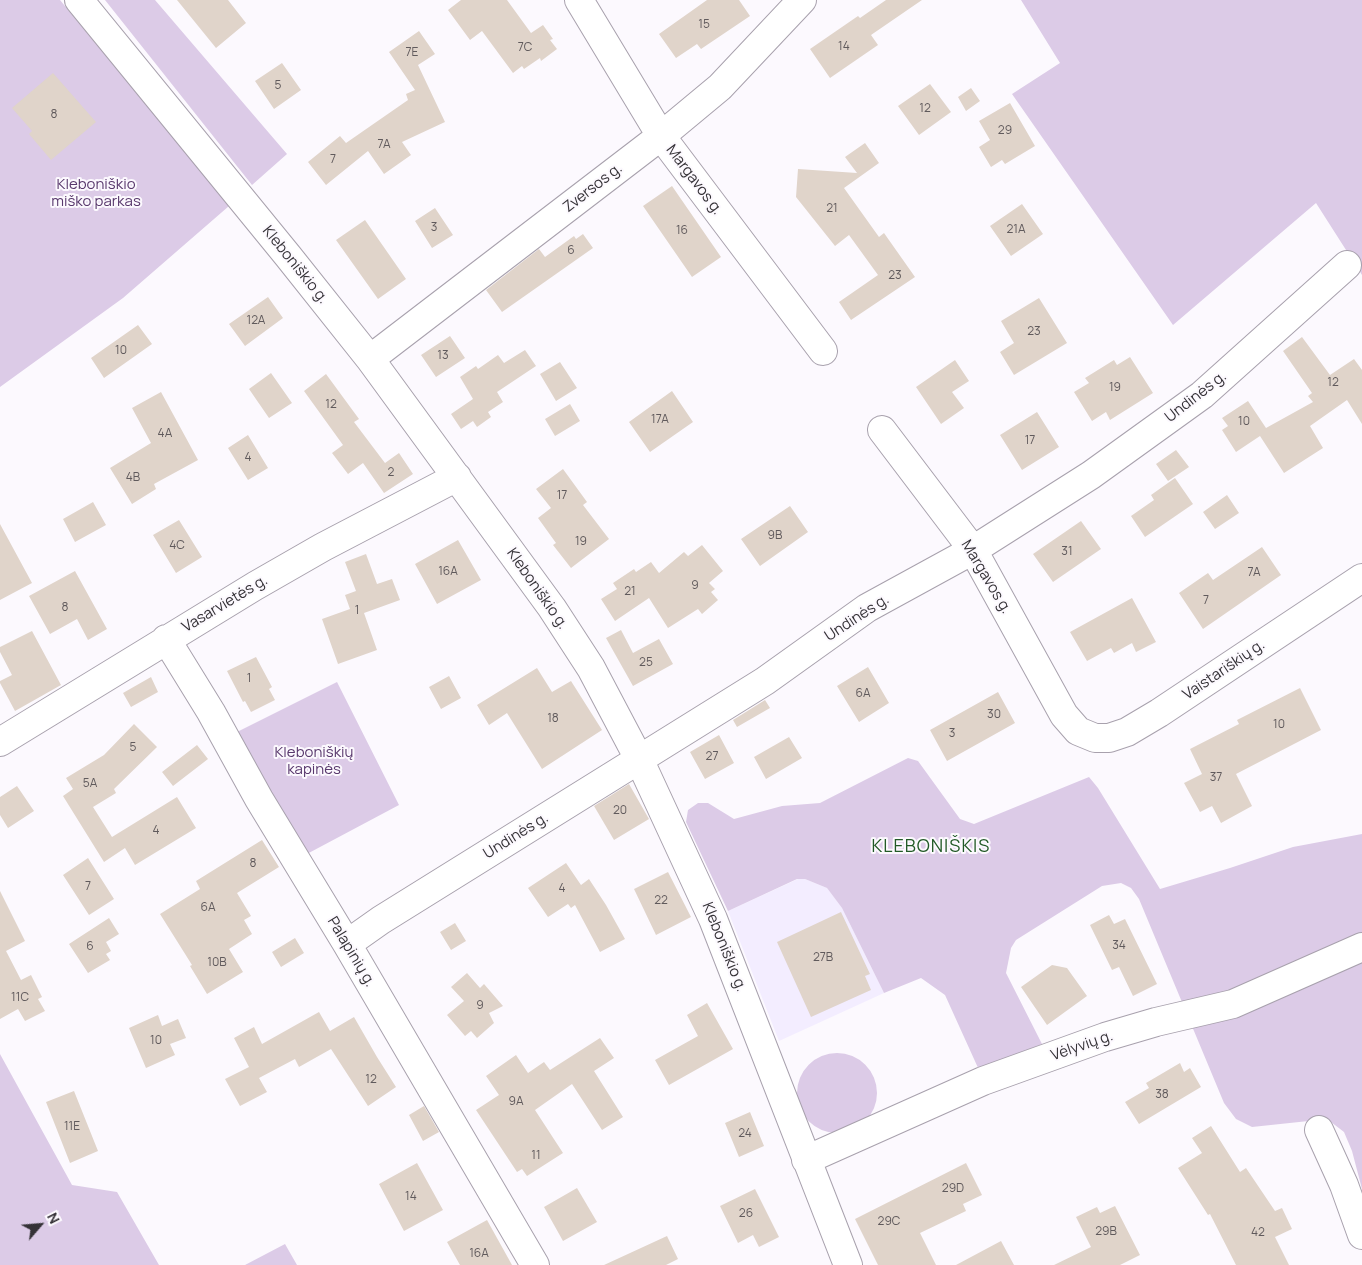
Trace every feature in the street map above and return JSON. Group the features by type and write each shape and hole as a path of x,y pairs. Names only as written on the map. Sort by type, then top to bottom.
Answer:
{"street":[{"name":"Kleboniškio g.","path":"79,0 370,359 552,608 591,668 639,759 713,919 848,1265"},
{"name":"Margavos g.","path":"579,0 660,136 823,351"},
{"name":"Zversos g.","path":"370,359 660,136 720,87 802,0"},
{"name":"Undinės g.","path":"347,944 380,920 765,681 866,608 973,550 1091,475 1202,395 1347,266"},
{"name":"Margavos g.","path":"882,430 973,550 1064,715 1078,731"},
{"name":"Vasarvietės g.","path":"0,742 166,639 323,547 457,477"},
{"name":"Vaistariškių g.","path":"1078,731 1096,738 1110,738 1127,732 1159,713 1362,578"},
{"name":"Palapinių g.","path":"166,639 211,712 259,799 347,944 535,1265"},
{"name":"Vėlyvių g.","path":"806,1160 983,1081 1105,1037 1156,1022 1233,1004 1362,947"},
{"path":"1319,1130 1344,1185 1362,1235"}],"shaded area":[{"path":"798,879 805,879 827,888 842,908 884,993 779,1041 728,911"}],"green space":[{"name":"Kleboniškio miško parkas","path":"0,0 60,0 229,206 123,298 0,387"},
{"path":"105,0 155,0 287,154 252,185"},
{"path":"1021,0 1362,0 1362,275 1316,203 1173,325 1012,94 1060,63"},
{"name":"Kleboniškių kapinės","path":"337,682 399,805 305,855 233,734"},
{"path":"908,758 918,761 960,819 974,824 1089,777 1098,788 1160,889 1293,847 1362,834 1362,1189 1352,1151 1344,1132 1331,1122 1318,1120 1252,1127 1236,1119 1224,1103 1139,899 1131,888 1121,883 1102,886 1016,940 1011,948 1006,973 1042,1044 979,1070 945,995 921,978 884,993 842,908 827,888 805,879 797,879 728,911 686,822 688,810 698,803 708,803 734,819 782,806 820,803"},
{"path":"837,1053 852,1056 865,1065 874,1078 877,1093 874,1108 865,1121 852,1130 837,1133 822,1130 809,1121 800,1108 797,1093 800,1078 809,1065 822,1056"},
{"path":"0,1054 72,1185 117,1192 159,1265 0,1265"},
{"path":"285,1244 297,1265 245,1265"}],"building":[{"path":"177,0 228,0 246,23 216,48"},
{"path":"461,0 507,0 531,33 543,25 553,39 550,40 557,49 541,61 540,58 524,69 522,66 513,73 482,31 470,40 448,10"},
{"path":"707,0 739,0 750,16 701,49 697,44 676,58 659,34"},
{"path":"886,0 922,0 871,35 878,45 830,78 810,49 858,16 860,18"},
{"path":"419,31 435,54 418,65 445,122 402,142 411,155 384,174 368,151 326,185 308,162 340,136 346,143 408,100 406,94 415,90 389,52"},
{"path":"282,63 301,90 274,109 255,81"},
{"path":"53,73 96,122 51,160 29,134 32,131 12,108"},
{"path":"930,84 951,112 919,135 898,106"},
{"path":"971,88 980,101 966,111 958,97"},
{"path":"1010,103 1035,146 1005,164 1002,160 991,167 979,147 990,140 979,121"},
{"path":"865,143 879,163 844,188 879,237 884,233 915,277 851,320 839,302 878,275 849,235 835,246 796,197 798,169 857,173 845,157"},
{"path":"672,186 721,257 692,277 643,206"},
{"path":"1022,204 1043,234 1011,256 990,226"},
{"path":"435,208 453,235 432,248 415,221"},
{"path":"365,220 406,279 378,299 336,240"},
{"path":"583,234 593,248 502,312 486,290 539,249 545,257 574,236 576,239"},
{"path":"268,297 283,318 245,346 229,324"},
{"path":"1039,298 1067,343 1014,375 1000,352 1014,343 1001,321"},
{"path":"138,325 152,344 104,378 91,358"},
{"path":"450,336 465,358 436,377 421,355"},
{"path":"1302,337 1330,375 1354,359 1362,370 1362,424 1347,400 1310,426 1323,448 1284,473 1260,436 1236,452 1222,430 1228,426 1222,418 1248,401 1266,428 1313,402 1308,396 1312,393 1283,351"},
{"path":"525,350 536,366 497,392 503,402 488,412 491,417 477,427 473,421 461,429 451,414 473,399 460,377 476,366 478,369 498,355 504,363"},
{"path":"1130,357 1153,393 1110,420 1106,412 1092,421 1074,392 1089,383 1085,378 1114,360 1117,365"},
{"path":"955,360 969,381 952,392 964,408 941,424 916,387"},
{"path":"560,362 577,388 556,401 540,374"},
{"path":"271,373 292,403 269,418 249,389"},
{"path":"326,374 359,419 354,422 385,463 399,453 413,474 384,493 363,463 348,474 332,453 343,445 304,391"},
{"path":"672,391 693,422 650,452 629,422"},
{"path":"161,392 198,460 154,484 156,489 132,504 110,468 151,443 132,408"},
{"path":"570,404 580,421 555,436 545,419"},
{"path":"1037,412 1059,447 1022,470 1000,435"},
{"path":"248,435 268,468 248,480 228,448"},
{"path":"1176,450 1189,467 1168,481 1156,464"},
{"path":"563,469 587,502 583,505 609,539 571,568 553,545 556,543 538,518 551,508 536,489"},
{"path":"1175,478 1193,504 1145,537 1131,516 1154,500 1151,495"},
{"path":"1227,495 1239,513 1215,529 1203,512"},
{"path":"93,502 106,525 75,542 63,519"},
{"path":"790,506 808,532 760,566 741,539"},
{"path":"179,520 202,557 176,573 153,535"},
{"path":"1081,521 1101,549 1053,582 1033,554"},
{"path":"0,524 32,583 0,600"},
{"path":"458,540 481,580 437,604 415,564"},
{"path":"702,545 723,571 709,583 715,589 711,592 718,600 702,614 698,609 668,628 649,598 615,621 601,599 617,589 613,583 634,569 636,572 651,562 659,573 684,552 688,556"},
{"path":"1262,547 1281,575 1203,629 1179,593 1208,573 1213,580"},
{"path":"366,554 377,584 392,579 400,600 364,613 377,650 338,664 322,619 350,609 345,595 356,591 345,562"},
{"path":"75,571 107,629 88,640 77,619 50,634 29,596"},
{"path":"1132,598 1156,642 1136,652 1132,643 1114,653 1111,648 1087,661 1070,632"},
{"path":"621,630 633,653 659,639 673,664 633,686 606,638"},
{"path":"32,631 61,685 15,711 0,683 0,681 12,675 0,652 0,647"},
{"path":"256,657 272,687 269,689 275,700 251,712 245,701 243,702 227,671"},
{"path":"868,667 889,703 859,722 837,686"},
{"path":"537,668 552,692 571,681 602,730 542,769 507,713 489,725 477,705"},
{"path":"449,676 461,698 441,709 429,687"},
{"path":"151,677 158,692 131,707 123,693"},
{"path":"1300,688 1321,730 1236,774 1252,806 1221,823 1212,806 1200,812 1184,783 1202,774 1190,749 1239,724 1237,720"},
{"path":"998,692 1015,723 947,761 930,730"},
{"path":"765,700 770,708 737,727 733,720"},
{"path":"134,724 157,747 114,789 116,793 93,807 112,837 177,797 196,828 135,865 125,848 104,862 63,796 73,789 66,778 104,755"},
{"path":"719,735 734,763 705,779 690,752"},
{"path":"789,737 802,758 766,779 754,757"},
{"path":"197,745 208,759 173,786 162,772"},
{"path":"629,784 649,819 614,840 594,806"},
{"path":"17,786 34,811 8,828 0,815 0,797"},
{"path":"262,840 279,867 237,893 251,916 244,920 252,934 229,949 243,972 207,994 190,966 192,965 160,914 200,889 196,881"},
{"path":"88,858 114,899 89,915 63,875"},
{"path":"566,863 581,885 589,879 625,939 600,952 575,905 571,908 568,904 548,917 528,888"},
{"path":"668,872 691,917 656,935 634,889"},
{"path":"0,891 25,941 6,951 21,980 31,975 42,997 38,999 45,1011 25,1021 18,1009 0,1019"},
{"path":"841,912 870,974 865,976 871,990 811,1017 777,942"},
{"path":"1109,915 1114,924 1125,919 1157,984 1133,996 1119,967 1112,970 1090,925"},
{"path":"109,918 119,934 106,942 111,951 106,954 110,960 88,973 69,944"},
{"path":"455,923 466,941 451,950 440,932"},
{"path":"295,938 304,953 281,967 272,952"},
{"path":"1052,965 1067,968 1087,996 1047,1025 1021,987"},
{"path":"467,973 480,988 484,984 503,1006 489,1013 494,1023 477,1038 471,1031 465,1036 447,1015 464,1001 451,987"},
{"path":"707,1003 733,1049 669,1085 655,1060 698,1036 687,1015"},
{"path":"319,1012 330,1031 354,1017 396,1087 368,1106 331,1049 299,1067 295,1059 259,1078 267,1092 240,1106 225,1079 249,1067 234,1038 254,1027 262,1044"},
{"path":"158,1015 162,1026 178,1019 186,1038 170,1044 175,1055 146,1068 129,1028"},
{"path":"600,1038 614,1058 594,1071 623,1117 602,1130 572,1084 535,1110 563,1153 527,1176 522,1169 517,1172 476,1110 499,1095 486,1076 516,1055 528,1073 544,1062 550,1070"},
{"path":"1180,1063 1184,1072 1190,1068 1201,1087 1139,1124 1125,1102 1149,1088 1146,1083"},
{"path":"74,1091 98,1151 70,1163 46,1102"},
{"path":"424,1106 439,1132 423,1141 409,1115"},
{"path":"750,1112 764,1146 739,1157 725,1123"},
{"path":"1211,1126 1240,1172 1246,1168 1275,1211 1282,1208 1292,1229 1275,1237 1289,1265 1236,1265 1210,1214 1208,1215 1178,1168 1202,1153 1192,1138"},
{"path":"417,1163 443,1210 404,1231 379,1184"},
{"path":"966,1163 982,1195 963,1204 966,1211 920,1233 936,1265 878,1265 855,1219"},
{"path":"577,1188 597,1222 563,1241 544,1207"},
{"path":"755,1189 779,1237 759,1247 753,1235 738,1243 720,1206"},
{"path":"1115,1206 1140,1255 1120,1265 1054,1265 1091,1247 1076,1217 1097,1207 1100,1213"},
{"path":"487,1220 512,1265 460,1265 447,1242"},
{"path":"667,1236 678,1259 666,1265 604,1265"},
{"path":"1001,1241 1014,1265 956,1265"}],"district":[{"name":"KLEBONIŠKIS","path":"931,847"}]}
